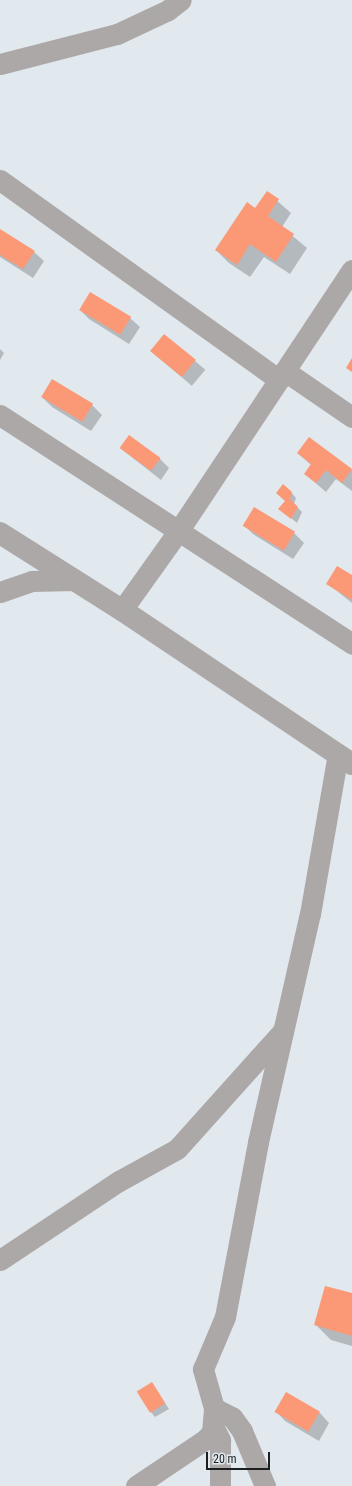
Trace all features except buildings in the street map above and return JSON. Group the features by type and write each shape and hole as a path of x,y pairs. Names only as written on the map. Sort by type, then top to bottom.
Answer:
{"street":[{"path":"0,64 117,34 168,10 181,0"},
{"path":"0,180 282,375 352,417"},
{"path":"122,610 179,530 352,270"},
{"path":"0,415 179,530 352,644"},
{"path":"0,533 122,610 345,759 258,1142 226,1317 203,1370 220,1440 220,1486"},
{"path":"0,592 32,581 75,580"},
{"path":"0,1260 119,1181 177,1149 283,1030"},
{"path":"136,1486 206,1439 214,1417"},
{"path":"214,1417 232,1417 242,1431 265,1486"}]}
